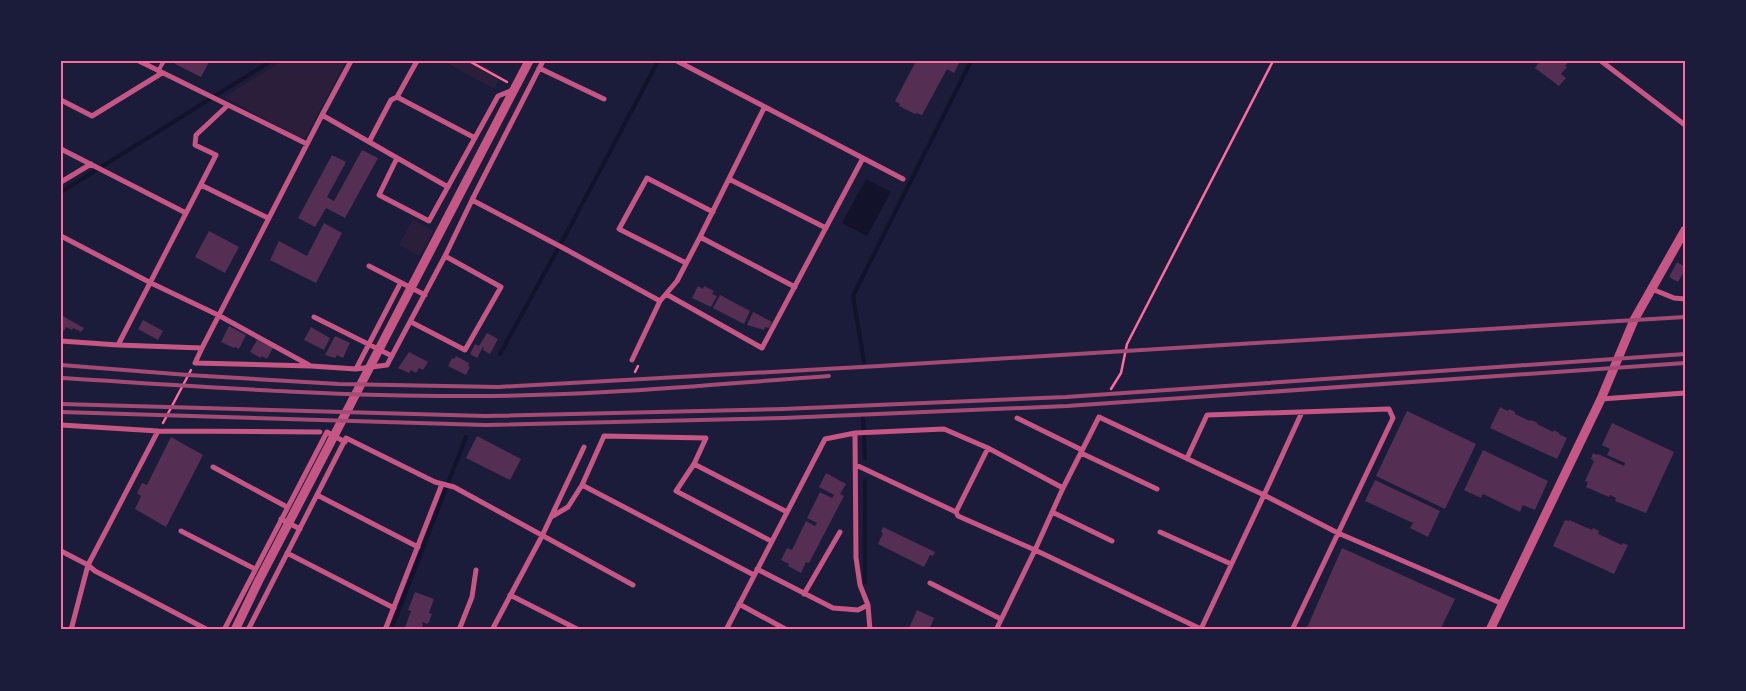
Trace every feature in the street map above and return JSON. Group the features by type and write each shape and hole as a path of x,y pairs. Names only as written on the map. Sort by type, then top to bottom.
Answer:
{"street":[{"path":"139,61 307,144"},
{"path":"352,61 268,218 195,363 356,369 387,365 425,296 543,61"},
{"path":"369,142 392,100 398,98 417,61"},
{"path":"235,630 259,580 529,61"},
{"path":"677,61 903,179"},
{"path":"1601,61 1685,125"},
{"path":"540,68 604,99"},
{"path":"61,100 92,116 160,72"},
{"path":"398,158 378,195 429,221 498,96 515,90"},
{"path":"398,98 475,138"},
{"path":"118,345 216,155 195,144 196,135 227,106"},
{"path":"632,360 660,301 677,281 764,108"},
{"path":"322,115 448,187"},
{"path":"61,149 186,213"},
{"path":"666,294 762,348 863,158"},
{"path":"61,182 91,164"},
{"path":"686,263 619,229 647,178 713,212"},
{"path":"729,179 826,228"},
{"path":"201,185 268,218"},
{"path":"472,200 660,301"},
{"path":"1490,630 1601,399 1631,327 1685,230"},
{"path":"61,236 151,283 218,315 312,366"},
{"path":"700,237 795,287"},
{"path":"411,322 465,350 501,287 445,256"},
{"path":"369,266 425,296"},
{"path":"356,369 400,284"},
{"path":"1652,288 1674,298 1685,299"},
{"path":"314,317 392,356"},
{"path":"61,340 118,345 202,348"},
{"path":"1601,399 1685,393"},
{"path":"1187,458 1207,415 1389,409 1392,418 1292,630"},
{"path":"856,465 956,512 958,516 1201,629 1302,412"},
{"path":"996,630 1063,488 1099,417 1264,495 1338,533 1502,604"},
{"path":"1017,418 1157,489"},
{"path":"61,425 158,431 320,432"},
{"path":"726,630 825,439 855,433 944,429 988,448 1063,488"},
{"path":"71,630 88,565 158,431"},
{"path":"224,630 327,432 345,442"},
{"path":"855,433 856,558 860,586 868,605 870,630"},
{"path":"551,517 568,507 582,485 604,436 706,438 694,464 676,491 772,542"},
{"path":"248,630 346,438 435,482 445,485 633,584"},
{"path":"492,630 542,536 584,447"},
{"path":"956,512 988,448"},
{"path":"694,464 787,512"},
{"path":"213,467 287,507"},
{"path":"385,630 445,485"},
{"path":"582,485 754,575"},
{"path":"317,495 418,548"},
{"path":"1052,512 1112,542"},
{"path":"281,519 300,529"},
{"path":"181,531 255,569"},
{"path":"804,594 840,532"},
{"path":"1160,532 1231,564"},
{"path":"61,551 208,630"},
{"path":"287,553 394,608"},
{"path":"757,569 833,608 858,610 868,605"},
{"path":"460,630 472,597 476,570"},
{"path":"930,583 1001,619"},
{"path":"510,595 579,630"},
{"path":"739,604 787,630"}],"lane":[{"path":"160,72 164,61"}],"path":[{"path":"469,61 500,79"},
{"path":"1111,389 1121,373 1124,351 1132,333 1274,61"},
{"path":"158,431 195,363"}],"shaded area":[{"path":"282,61 346,61 305,138 298,137 224,97"},
{"path":"448,61 476,61 502,75 494,89 447,63"},
{"path":"866,179 891,192 867,236 842,223"},
{"path":"413,219 434,231 420,256 399,245"}],"building":[{"path":"176,61 209,62 201,77 175,64"},
{"path":"916,61 960,61 954,73 947,69 922,115 915,114 899,106 900,104 895,101"},
{"path":"1540,61 1569,61 1561,74 1566,78 1559,86 1535,68"},
{"path":"362,150 378,158 345,218 326,208 315,227 298,218 332,155 346,162 327,197 334,201"},
{"path":"324,223 342,233 316,283 270,260 279,241 307,256"},
{"path":"209,231 239,247 225,273 195,257"},
{"path":"1677,262 1685,267 1678,282 1669,277"},
{"path":"698,286 703,289 704,286 714,291 712,294 717,296 711,307 692,298"},
{"path":"720,295 750,311 744,324 713,308"},
{"path":"753,312 772,322 769,328 765,327 764,330 747,325"},
{"path":"61,315 84,328 81,332 66,327 64,331 61,329"},
{"path":"143,320 163,331 158,340 138,329"},
{"path":"229,326 246,335 239,349 221,342"},
{"path":"311,327 330,338 324,350 304,340"},
{"path":"487,333 498,339 490,354 483,350 483,347 477,358 470,354 475,344 479,346"},
{"path":"335,336 350,343 343,358 337,355 335,358 325,355"},
{"path":"257,340 273,348 267,359 250,352"},
{"path":"409,352 428,362 423,370 419,368 416,373 411,370 409,373 398,368"},
{"path":"456,356 469,363 468,366 470,367 466,375 448,366 452,358 454,359"},
{"path":"1500,407 1508,411 1509,409 1515,412 1515,414 1538,423 1553,432 1554,430 1567,438 1557,459 1490,428"},
{"path":"1407,411 1476,444 1445,509 1376,476"},
{"path":"1612,423 1674,452 1646,513 1615,501 1616,498 1610,495 1609,497 1586,487 1588,482 1585,481 1594,461 1591,459 1593,453 1624,466 1625,463 1607,455 1610,449 1602,445"},
{"path":"477,436 521,459 510,480 466,458"},
{"path":"171,437 203,455 166,527 135,509 141,496 137,493 142,483 147,485"},
{"path":"1483,450 1548,481 1535,510 1523,505 1520,512 1483,494 1481,498 1464,490"},
{"path":"826,473 846,484 840,494 844,496 809,563 806,562 801,573 781,560 787,548 792,550 806,521 815,526 817,523 807,518 820,492 832,498 834,495 819,487"},
{"path":"1375,480 1440,511 1428,537 1410,528 1413,523 1365,501"},
{"path":"1565,520 1592,530 1593,528 1599,531 1598,534 1622,545 1623,543 1628,545 1614,574 1553,546"},
{"path":"883,527 935,552 933,556 930,555 924,567 878,544 883,533 881,532"},
{"path":"1342,548 1455,599 1440,630 1306,630"},
{"path":"415,592 434,599 429,613 432,614 428,624 422,622 421,630 404,630 411,611 408,610"},
{"path":"917,610 934,618 929,630 925,628 924,630 908,630"}],"waterway":[{"path":"61,192 271,61"},
{"path":"500,354 658,61"},
{"path":"864,362 853,296 971,61"},
{"path":"863,418 865,458"},
{"path":"391,630 466,437"},
{"path":"865,481 865,582"}],"railway":[{"path":"61,365 339,384 498,387 1685,317"},
{"path":"61,404 485,416 783,409 1066,397 1685,354"},
{"path":"61,412 485,425 783,418 1067,406 1685,363"},
{"path":"61,378 310,392 409,396 505,396 690,387 829,376"}]}
